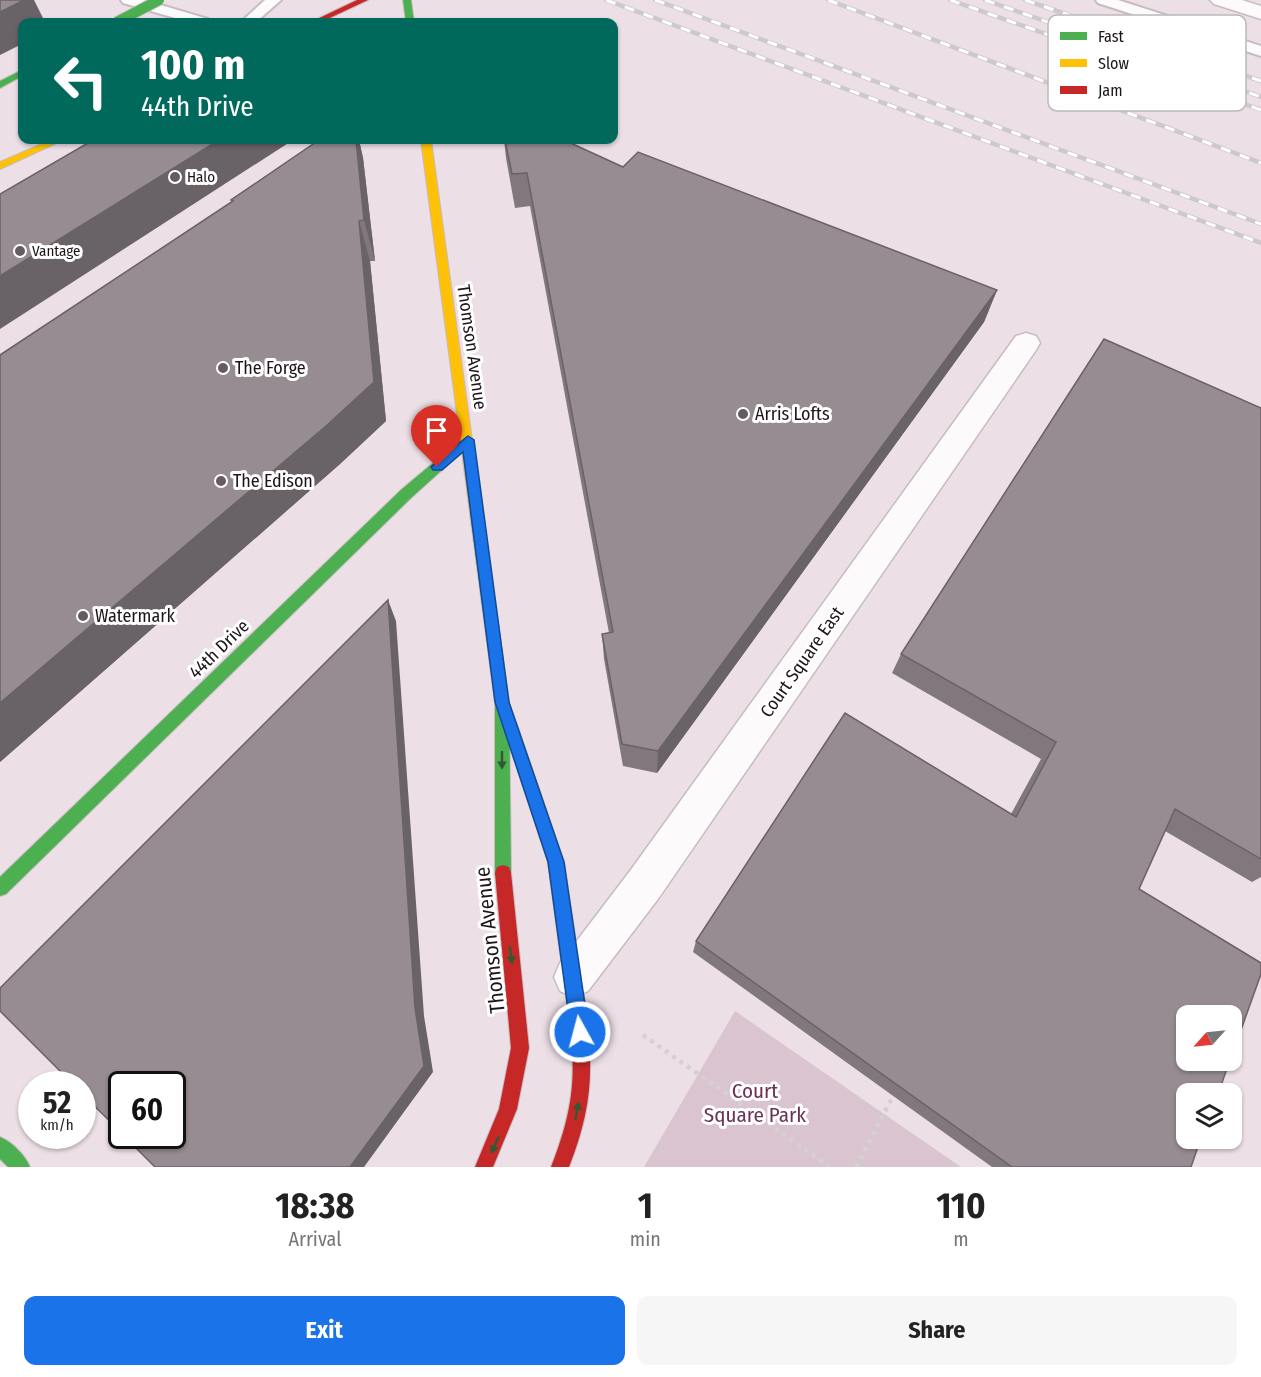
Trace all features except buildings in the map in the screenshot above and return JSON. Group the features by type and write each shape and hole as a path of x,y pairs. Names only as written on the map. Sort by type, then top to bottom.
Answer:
{"main road":[{"path":"121,15 159,0"},
{"path":"324,18 364,0"},
{"path":"406,0 409,18"},
{"path":"0,166 49,144"},
{"name":"Thomson Avenue","path":"427,144 502,702 502,885 520,1048 518,1074 509,1109 497,1142 484,1167"},
{"name":"44th Drive","path":"0,888 407,493 468,440"},
{"name":"Thomson Avenue","path":"502,702 556,862 574,977 582,1058 581,1088 577,1119 560,1167"},
{"path":"0,1146 21,1167"}],"street":[{"path":"1221,0 1261,13"},
{"path":"0,83 18,73"},
{"name":"Court Square East","path":"574,977 644,885 1026,343"}],"lane":[{"path":"253,18 273,0"},
{"path":"1103,0 1149,15"},
{"path":"121,15 156,18"},
{"path":"1246,46 1261,51"}],"path":[{"path":"643,1035 830,1167"},
{"path":"856,1167 893,1096"}],"green space":[{"name":"Court Square Park","path":"735,1011 961,1167 644,1167"}],"railway":[{"path":"606,0 1261,243"},
{"path":"655,0 1261,224"},
{"path":"828,0 1048,83"},
{"path":"950,0 1048,35"},
{"path":"985,0 1048,22"},
{"path":"1025,0 1069,15"},
{"path":"1246,76 1261,81"},
{"path":"1246,92 1261,97"},
{"path":"1246,105 1261,110"},
{"path":"1123,111 1261,163"}],"traffic: fast":[{"path":"125,18 159,0"},
{"path":"407,0 409,18"},
{"path":"0,85 18,75"},
{"path":"0,888 407,493 468,440"},
{"path":"476,513 502,702 503,873"},
{"path":"0,1146 21,1167"}],"traffic: slow":[{"path":"0,166 49,144"},
{"path":"427,144 476,513"},
{"path":"511,728 556,862 577,1011"}],"traffic: jam":[{"path":"324,18 364,0"},
{"path":"484,1167 508,1109 520,1048 503,873"},
{"path":"560,1167 580,1105 582,1078 577,1011"}],"place":[{"name":"Halo","path":"175,177"},
{"name":"Vantage","path":"20,251"},
{"name":"The Forge","path":"223,368"},
{"name":"Arris Lofts","path":"743,414"},
{"name":"The Edison","path":"221,481"},
{"name":"Watermark","path":"83,616"}],"route":[{"path":"437,467 468,440 502,702 556,862 580,1032"}]}
